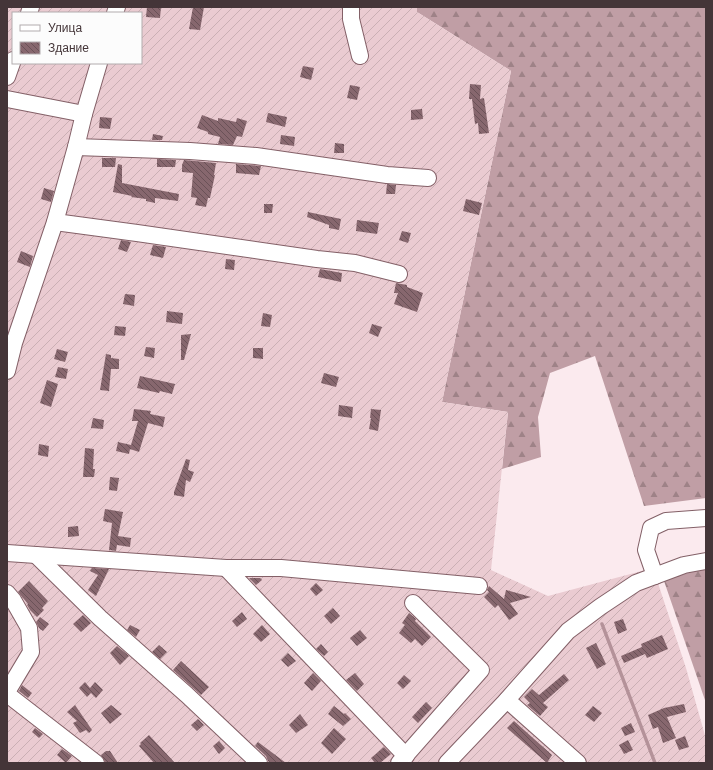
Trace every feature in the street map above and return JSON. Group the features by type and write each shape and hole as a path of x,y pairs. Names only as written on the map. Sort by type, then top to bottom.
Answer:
{"street":[{"path":"351,7 351,19 360,56"},
{"path":"7,78 12,63"},
{"path":"7,371 14,344 55,222 99,64"},
{"path":"7,99 84,114"},
{"path":"76,147 190,151 256,156 387,175 428,178"},
{"path":"55,222 355,263 399,274"},
{"path":"655,576 646,550 651,528 666,521 706,518"},
{"path":"7,553 226,568 281,568 479,586"},
{"path":"36,554 100,618 259,763"},
{"path":"447,763 568,631 636,583 684,564 706,562"},
{"path":"226,568 402,760 481,670 413,603"},
{"path":"7,593 29,628 32,652 7,693 96,763"},
{"path":"506,700 578,763"}],"green space":[{"path":"417,7 706,7 706,498 644,506 595,356 550,373 538,417 541,457 502,469 508,412 442,402 511,71 417,12"},
{"path":"706,569 706,703 664,581 696,570"}],"shaded area":[{"path":"7,7 417,7 417,12 511,71 442,402 508,412 491,570 548,596 653,568 686,668 706,739 706,763 7,763"}],"building":[{"path":"147,7 161,7 160,18 146,17"},
{"path":"193,7 204,7 200,30 189,29"},
{"path":"303,66 314,68 311,80 300,77"},
{"path":"470,84 481,85 480,99 484,98 489,133 479,134 478,123 475,124 472,99 469,99"},
{"path":"350,85 360,87 357,100 347,98"},
{"path":"422,109 423,119 411,120 411,110"},
{"path":"268,113 287,117 285,127 266,122"},
{"path":"202,115 218,121 218,118 236,122 237,118 247,121 242,137 237,136 233,145 218,144 220,137 208,134 208,132 197,128"},
{"path":"100,117 112,118 110,129 99,128"},
{"path":"153,134 163,136 162,140 152,140"},
{"path":"281,135 295,137 294,146 280,144"},
{"path":"335,143 344,144 344,153 334,153"},
{"path":"102,158 116,158 115,167 102,167"},
{"path":"157,159 176,160 175,167 157,167"},
{"path":"184,160 216,163 210,198 208,198 206,207 195,205 197,198 191,197 193,173 182,172"},
{"path":"118,164 122,165 122,183 179,194 178,201 155,198 155,203 146,201 146,199 113,192"},
{"path":"236,164 261,166 259,175 236,173"},
{"path":"387,184 396,185 395,194 386,194"},
{"path":"44,188 54,191 51,202 41,199"},
{"path":"466,199 482,203 479,215 463,211"},
{"path":"264,204 273,204 272,213 264,213"},
{"path":"308,212 341,219 339,230 329,228 329,225 307,217"},
{"path":"357,220 379,223 377,234 356,231"},
{"path":"402,231 411,233 408,243 399,240"},
{"path":"121,240 131,242 127,252 118,249"},
{"path":"153,245 166,247 163,258 150,255"},
{"path":"21,251 33,256 30,267 17,262"},
{"path":"226,259 235,260 234,270 225,269"},
{"path":"320,269 342,273 341,282 318,277"},
{"path":"396,283 407,285 407,287 423,293 417,312 394,304 398,293 394,293"},
{"path":"125,294 135,295 134,306 123,304"},
{"path":"167,311 183,313 182,324 166,322"},
{"path":"263,313 272,315 270,327 261,326"},
{"path":"372,324 382,327 378,337 369,333"},
{"path":"115,326 126,327 125,336 114,335"},
{"path":"191,334 184,360 181,360 181,335"},
{"path":"146,347 155,348 154,358 144,356"},
{"path":"253,348 263,348 263,359 253,358"},
{"path":"57,349 68,352 65,362 54,359"},
{"path":"106,354 111,355 111,358 119,359 119,369 111,369 109,391 100,390"},
{"path":"58,367 68,369 66,379 55,377"},
{"path":"324,373 339,377 336,387 321,383"},
{"path":"140,376 175,384 172,394 160,391 159,393 137,388"},
{"path":"47,380 58,384 51,407 40,403"},
{"path":"339,405 353,407 352,418 338,416"},
{"path":"134,409 151,411 150,414 165,417 163,427 148,423 139,452 130,449 129,454 116,451 118,442 131,445 138,421 132,421"},
{"path":"371,409 381,410 378,431 369,429"},
{"path":"93,418 104,420 103,429 91,428"},
{"path":"39,444 49,446 48,457 38,455"},
{"path":"85,448 94,449 94,477 83,477"},
{"path":"186,459 190,460 188,470 194,472 190,482 186,480 184,497 174,495 174,492"},
{"path":"110,477 119,478 117,491 109,490"},
{"path":"105,509 123,512 118,536 131,538 130,547 117,545 116,551 109,550 112,523 103,521"},
{"path":"78,526 79,536 68,537 68,527"},
{"path":"92,568 109,569 96,596 88,590 98,575 90,571"},
{"path":"249,578 260,578 262,580 256,585"},
{"path":"29,581 48,601 42,608 44,610 37,617 30,610 27,605 28,604 18,592"},
{"path":"316,583 323,590 316,596 310,589"},
{"path":"489,586 504,599 506,590 531,597 510,603 518,614 509,620 498,605 495,608 484,597 489,592 487,590"},
{"path":"333,608 340,616 331,624 324,616"},
{"path":"242,612 247,619 237,627 232,621"},
{"path":"409,613 431,637 422,646 415,639 411,643 399,633 405,625 402,623"},
{"path":"83,615 91,623 81,632 73,624"},
{"path":"40,617 49,624 43,631 39,628 36,622"},
{"path":"623,619 627,630 618,634 614,622"},
{"path":"130,625 140,630 136,637 127,630"},
{"path":"262,625 270,634 261,642 253,634"},
{"path":"360,630 367,638 357,646 350,638"},
{"path":"662,635 668,649 647,658 645,654 624,663 621,656 642,647 641,644"},
{"path":"596,643 606,664 597,669 586,648"},
{"path":"321,644 328,652 324,656 316,649"},
{"path":"159,645 167,652 160,659 152,652"},
{"path":"117,646 129,656 120,665 110,653"},
{"path":"288,653 296,661 288,667 281,660"},
{"path":"181,661 209,687 201,695 173,670"},
{"path":"313,673 321,681 312,691 304,683"},
{"path":"355,673 364,684 357,691 346,680"},
{"path":"564,674 569,680 543,703 548,707 540,716 527,705 530,703 524,697 532,689 539,695"},
{"path":"404,675 411,681 403,689 397,683"},
{"path":"85,682 90,688 95,682 103,690 96,698 91,693 87,697 79,688"},
{"path":"22,685 32,693 28,698 19,691"},
{"path":"426,702 432,708 418,723 412,717"},
{"path":"684,704 686,712 667,717 676,738 663,743 658,727 653,729 648,715 664,708"},
{"path":"75,705 92,730 89,733 86,730 80,733 73,723 77,721 67,712"},
{"path":"111,705 122,714 110,724 101,713"},
{"path":"334,706 351,719 343,726 328,714"},
{"path":"593,706 602,713 594,722 585,715"},
{"path":"300,714 308,725 296,733 289,725"},
{"path":"198,719 204,725 197,731 191,725"},
{"path":"514,721 552,755 547,763 507,728"},
{"path":"631,723 635,732 625,736 621,728"},
{"path":"35,728 43,734 39,738 32,732"},
{"path":"334,728 346,739 332,754 321,743"},
{"path":"149,735 175,763 154,763 139,746 141,744 140,743"},
{"path":"685,736 689,747 679,750 675,740"},
{"path":"628,740 633,750 624,754 619,745"},
{"path":"219,741 225,748 219,754 213,746"},
{"path":"258,742 286,763 271,763 268,761 266,756 255,746"},
{"path":"384,747 391,754 380,763 375,763 371,758"},
{"path":"62,749 72,756 66,763 57,755"},
{"path":"106,751 110,751 118,763 106,763 101,755"}],"waterway":[{"path":"602,624 655,763"}]}
